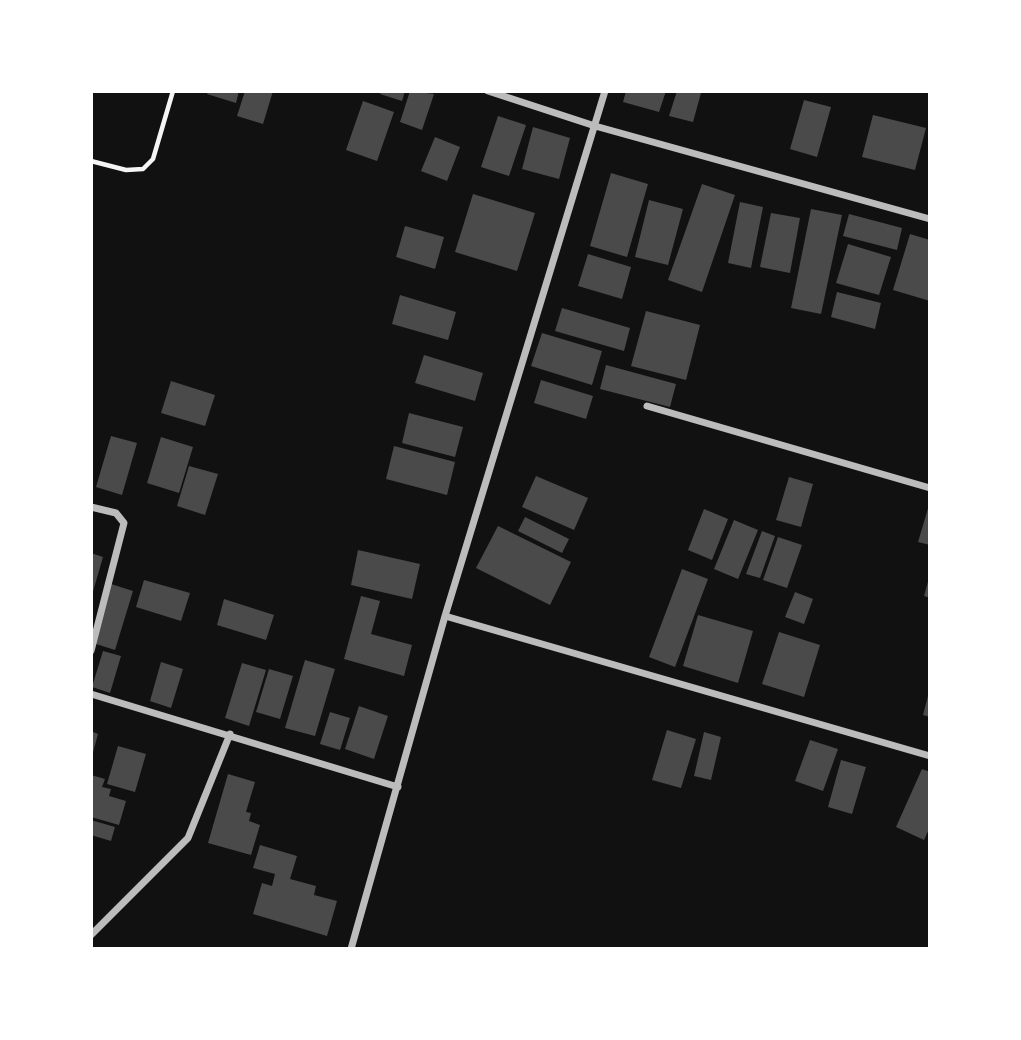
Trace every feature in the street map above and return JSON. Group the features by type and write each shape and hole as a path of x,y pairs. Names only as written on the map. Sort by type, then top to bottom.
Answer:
{"street":[{"path":"488,91 595,126 930,219"},
{"path":"351,949 445,616 605,91"},
{"path":"647,406 930,488"},
{"path":"91,507 116,513 124,523 91,651"},
{"path":"445,616 930,756"},
{"path":"91,694 398,787"},
{"path":"91,935 188,838 230,734"}],"path":[{"path":"91,161 126,170 143,169 153,159 173,91"}],"building":[{"path":"208,91 239,91 236,103 207,94"},
{"path":"245,91 273,91 263,124 237,116"},
{"path":"381,91 405,91 402,101 380,94"},
{"path":"410,91 434,94 422,130 400,122"},
{"path":"626,91 666,91 659,112 623,102"},
{"path":"677,91 701,93 693,122 669,116"},
{"path":"804,100 831,107 817,157 790,149"},
{"path":"363,101 394,112 377,161 346,150"},
{"path":"873,115 926,128 915,170 862,157"},
{"path":"498,116 526,125 509,176 481,167"},
{"path":"533,127 570,138 559,179 522,169"},
{"path":"435,137 460,147 447,181 421,171"},
{"path":"611,173 648,184 627,257 590,246"},
{"path":"702,184 735,195 702,292 668,280"},
{"path":"473,194 535,213 517,271 455,252"},
{"path":"649,200 683,209 668,265 635,257"},
{"path":"740,202 763,207 751,268 728,263"},
{"path":"811,209 842,215 821,314 791,308"},
{"path":"771,213 800,218 790,273 760,267"},
{"path":"849,214 902,228 897,250 843,236"},
{"path":"405,226 444,237 435,269 396,257"},
{"path":"910,234 930,240 930,301 893,290"},
{"path":"848,244 891,257 879,295 836,283"},
{"path":"588,254 631,267 622,299 578,286"},
{"path":"837,292 881,303 875,329 831,317"},
{"path":"400,295 456,312 448,340 392,324"},
{"path":"562,308 630,328 624,351 555,331"},
{"path":"646,311 700,325 686,380 631,366"},
{"path":"542,333 602,351 592,385 531,366"},
{"path":"424,355 483,373 475,401 415,383"},
{"path":"606,365 676,384 670,407 600,389"},
{"path":"541,380 593,396 586,419 534,403"},
{"path":"171,381 215,395 205,426 161,413"},
{"path":"409,413 463,427 455,457 402,443"},
{"path":"111,436 137,443 122,495 96,487"},
{"path":"161,437 193,447 179,493 147,483"},
{"path":"394,446 455,462 447,495 386,479"},
{"path":"189,466 218,474 205,515 177,506"},
{"path":"536,476 588,498 574,530 522,507"},
{"path":"789,477 813,484 801,527 776,520"},
{"path":"930,505 930,545 918,542"},
{"path":"704,509 728,519 712,560 688,550"},
{"path":"525,517 569,539 562,553 518,531"},
{"path":"734,520 758,530 738,579 714,569"},
{"path":"498,526 571,562 550,605 476,568"},
{"path":"762,531 775,536 760,578 746,574"},
{"path":"778,537 802,545 787,588 763,580"},
{"path":"358,550 420,564 412,599 351,585"},
{"path":"91,553 103,557 92,595 91,595"},
{"path":"682,569 708,579 675,667 649,657"},
{"path":"930,578 930,598 924,596"},
{"path":"144,580 190,593 181,621 136,607"},
{"path":"111,584 133,591 115,650 93,643"},
{"path":"795,592 813,599 804,624 785,617"},
{"path":"361,596 380,601 371,634 412,645 404,676 344,659"},
{"path":"224,599 274,615 266,640 217,625"},
{"path":"698,615 753,631 738,683 683,666"},
{"path":"779,632 820,645 804,697 762,684"},
{"path":"103,651 121,656 110,693 92,687"},
{"path":"305,660 335,669 315,736 285,728"},
{"path":"161,662 183,669 171,708 150,701"},
{"path":"242,663 266,670 249,726 225,718"},
{"path":"269,669 293,676 280,719 256,712"},
{"path":"930,692 930,717 923,715"},
{"path":"359,706 388,716 374,759 345,749"},
{"path":"330,712 350,718 340,750 320,744"},
{"path":"667,730 696,739 681,788 652,780"},
{"path":"91,731 98,734 92,756 91,756"},
{"path":"704,732 721,737 711,780 694,776"},
{"path":"810,740 838,749 823,791 795,781"},
{"path":"118,746 146,754 135,792 107,784"},
{"path":"841,760 866,767 852,814 828,807"},
{"path":"922,769 930,772 930,827 924,840 896,827"},
{"path":"228,774 255,782 246,812 251,813 249,821 260,825 251,855 208,843"},
{"path":"91,775 105,779 102,787 111,789 109,796 126,801 119,825 91,817"},
{"path":"91,820 115,827 111,841 91,835"},
{"path":"260,845 297,856 290,879 316,886 314,895 337,901 327,936 253,914 262,883 272,886 275,874 253,868"}]}
